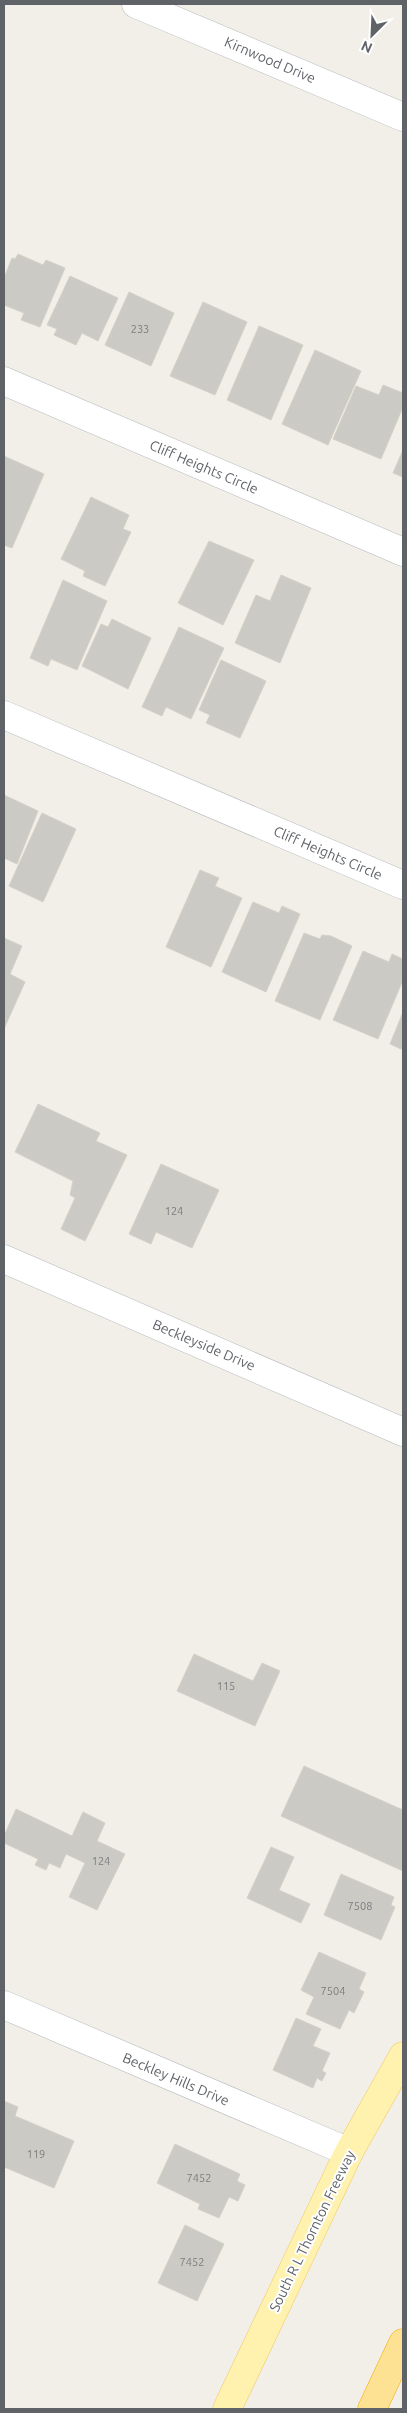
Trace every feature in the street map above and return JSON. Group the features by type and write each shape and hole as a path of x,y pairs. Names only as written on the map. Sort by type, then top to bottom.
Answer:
{"highway":[{"path":"372,2409 403,2343"}],"main road":[{"name":"South R L Thornton Freeway","path":"227,2409 349,2152 403,2056"}],"street":[{"name":"Kirnwood Drive","path":"136,4 403,117"},
{"name":"Cliff Heights Circle","path":"4,381 403,552"},
{"name":"Cliff Heights Circle","path":"4,715 403,885"},
{"name":"Beckleyside Drive","path":"4,1259 403,1432"},
{"name":"Beckley Hills Drive","path":"4,2005 349,2152"}],"building":[{"path":"18,254 43,265 46,260 65,268 40,327 21,320 24,313 4,305 4,278 12,258 15,259"},
{"path":"70,276 118,298 98,341 82,333 76,345 54,335 57,329 47,325"},
{"path":"129,292 174,313 151,366 105,345"},
{"path":"203,302 247,322 215,395 170,376"},
{"path":"259,326 303,345 271,420 227,400"},
{"path":"315,350 361,371 328,445 282,424"},
{"path":"383,385 403,393 403,407 381,459 333,439 356,386 379,395"},
{"path":"403,450 403,477 393,473"},
{"path":"4,456 44,474 12,548 4,545"},
{"path":"91,497 129,515 123,529 131,532 105,586 83,576 85,571 61,559"},
{"path":"209,541 254,560 223,625 178,603"},
{"path":"281,575 311,588 280,663 235,643 256,595 270,601"},
{"path":"63,580 107,601 77,670 51,659 48,666 30,658"},
{"path":"112,619 151,638 128,689 82,666 101,624 108,627"},
{"path":"179,627 224,648 191,719 166,707 162,716 142,707"},
{"path":"221,660 266,681 240,738 206,723 210,715 199,710"},
{"path":"4,795 38,811 17,864 4,858"},
{"path":"42,813 76,829 43,902 9,886"},
{"path":"200,870 219,878 215,886 242,898 211,967 166,947"},
{"path":"253,902 279,913 282,906 300,914 266,992 222,972"},
{"path":"304,933 320,939 322,935 331,936 352,946 320,1020 275,1001"},
{"path":"4,938 22,946 10,974 25,982 4,1029"},
{"path":"363,951 389,962 392,954 403,959 403,980 378,1039 333,1020"},
{"path":"403,1012 403,1050 390,1044"},
{"path":"38,1104 100,1133 96,1141 127,1155 85,1241 61,1229 75,1198 70,1195 73,1181 15,1152"},
{"path":"161,1164 219,1190 192,1248 156,1232 151,1244 129,1234"},
{"path":"194,1654 253,1681 262,1663 280,1671 255,1726 177,1691"},
{"path":"304,1766 403,1810 403,1871 281,1816"},
{"path":"16,1809 72,1836 83,1812 105,1823 97,1841 125,1854 97,1910 69,1897 85,1863 66,1854 60,1868 49,1863 46,1870 35,1865 38,1859 4,1843 4,1836"},
{"path":"271,1847 294,1857 279,1890 310,1904 301,1923 247,1898"},
{"path":"341,1874 394,1897 391,1905 395,1907 381,1940 324,1915"},
{"path":"319,1952 366,1973 359,1989 364,1992 354,2013 349,2010 340,2029 306,2014 314,1997 301,1990"},
{"path":"296,2018 321,2029 313,2046 330,2053 322,2071 326,2073 322,2081 317,2078 313,2088 273,2070"},
{"path":"4,2101 18,2107 15,2116 74,2141 54,2188 4,2167"},
{"path":"175,2144 240,2174 237,2181 245,2185 238,2201 229,2197 219,2218 198,2209 200,2204 157,2183"},
{"path":"185,2225 224,2244 197,2301 158,2283"}]}
